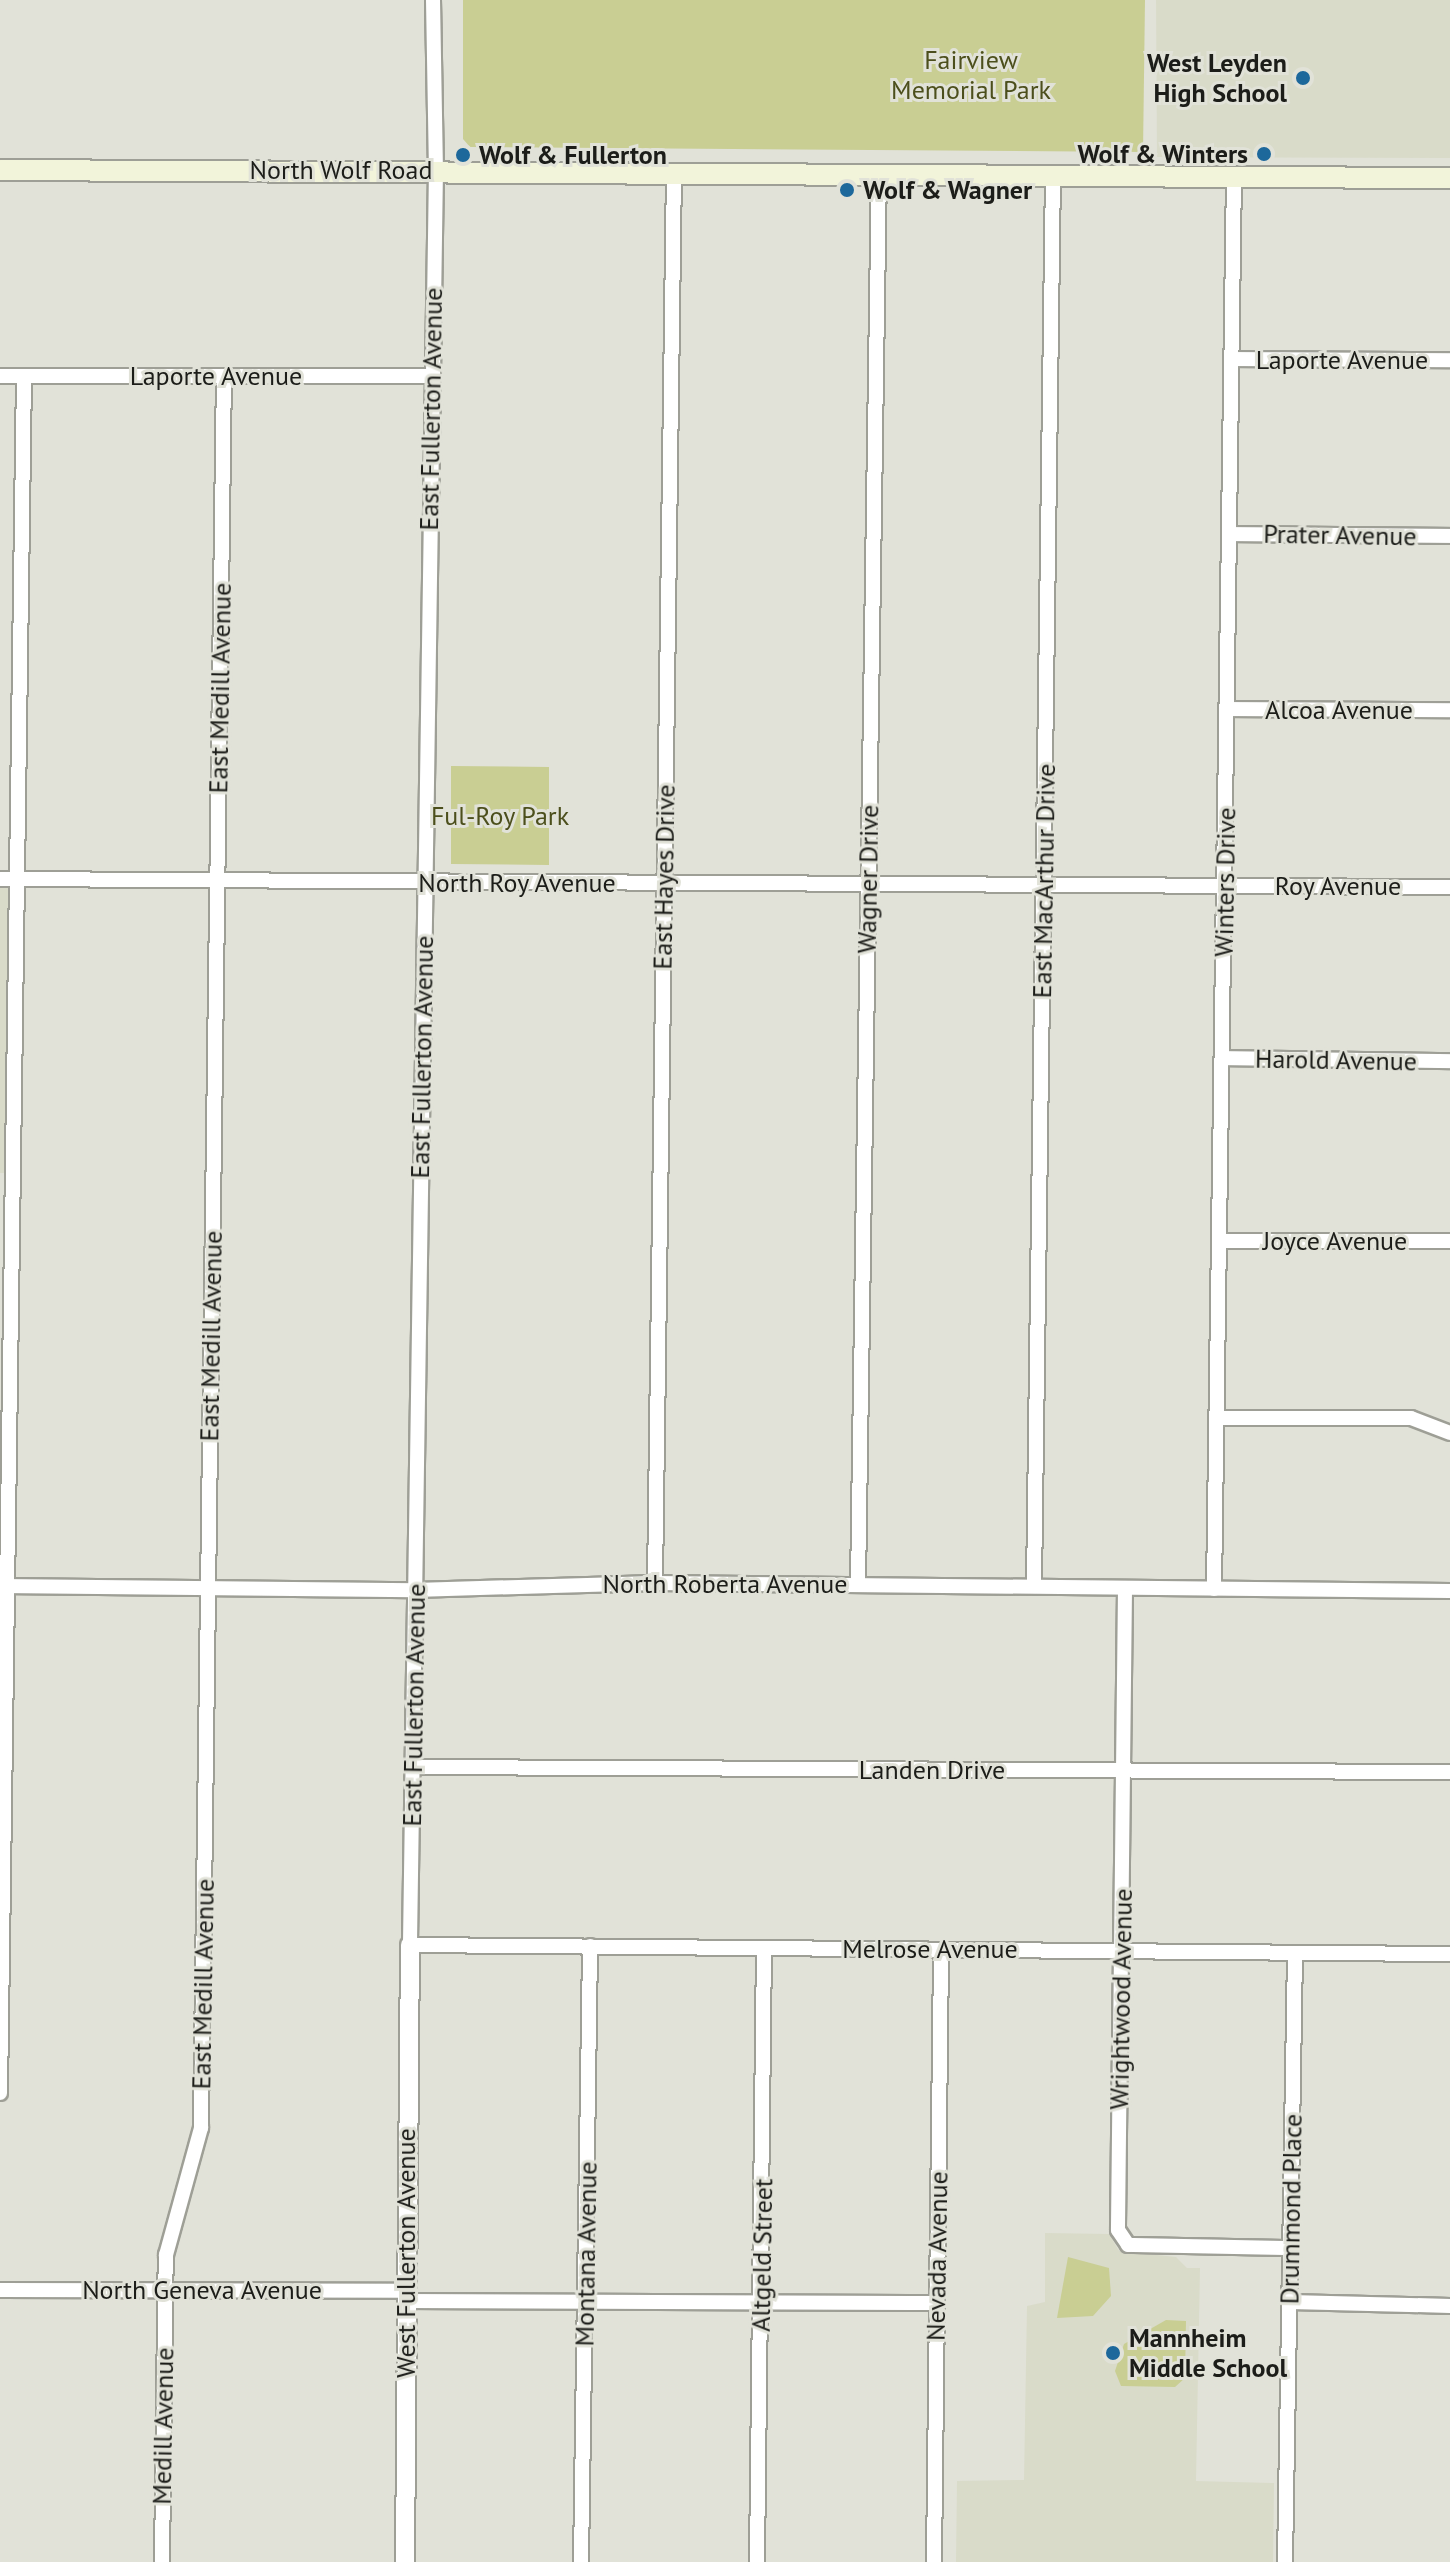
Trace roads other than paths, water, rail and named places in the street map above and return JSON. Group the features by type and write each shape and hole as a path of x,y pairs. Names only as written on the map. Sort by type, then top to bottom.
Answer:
{"main road":[{"name":"North Wolf Road","path":"0,170 436,169 1450,178"}],"street":[{"path":"433,0 436,169"},
{"name":"East Fullerton Avenue","path":"410,1945 436,169"},
{"name":"East Hayes Drive","path":"655,1583 674,171"},
{"name":"Wagner Drive","path":"858,1585 879,174"},
{"name":"Winters Drive","path":"1214,1589 1234,359 1234,175"},
{"name":"East MacArthur Drive","path":"1034,1586 1053,176"},
{"name":"Laporte Avenue","path":"1234,359 1450,360"},
{"name":"Laporte Avenue","path":"0,376 431,376"},
{"path":"0,2093 6,1270 19,879 24,376"},
{"name":"East Medill Avenue","path":"164,2290 170,2230 201,2128 224,376"},
{"name":"Prater Avenue","path":"1231,534 1450,536"},
{"name":"Alcoa Avenue","path":"1229,709 1450,710"},
{"name":"North Roy Avenue","path":"0,879 1130,887"},
{"name":"Roy Avenue","path":"1130,887 1450,887"},
{"name":"Harold Avenue","path":"1223,1058 1450,1061"},
{"name":"Joyce Avenue","path":"1219,1241 1450,1241"},
{"path":"1217,1418 1411,1418 1450,1433"},
{"name":"North Roberta Avenue","path":"2,1586 415,1590 655,1583 1450,1591"},
{"name":"Wrightwood Avenue","path":"1125,1589 1118,2230 1128,2245 1290,2248"},
{"name":"Landen Drive","path":"413,1767 1450,1772"},
{"name":"Melrose Avenue","path":"410,1945 1450,1954"},
{"name":"West Fullerton Avenue","path":"405,2562 410,1945"},
{"name":"Montana Avenue","path":"581,2562 590,1946"},
{"name":"Altgeld Street","path":"757,2562 764,1948"},
{"name":"Nevada Avenue","path":"934,2562 941,1950"},
{"name":"Drummond Place","path":"1285,2562 1295,1953"},
{"name":"North Geneva Avenue","path":"0,2290 164,2290 586,2301 937,2303"},
{"name":"Medill Avenue","path":"162,2562 164,2290"},
{"path":"1290,2302 1450,2306"}],"place":[{"name":"West Leyden High School","path":"1303,78"},
{"name":"Wolf & Winters","path":"1264,154"},
{"name":"Wolf & Fullerton","path":"463,155"},
{"name":"Wolf & Wagner","path":"847,190"},
{"name":"Mannheim Middle School","path":"1113,2353"}],"park label":[{"name":"Fairview Memorial Park","path":"971,75"},
{"name":"Ful-Roy Park","path":"500,816"}]}
